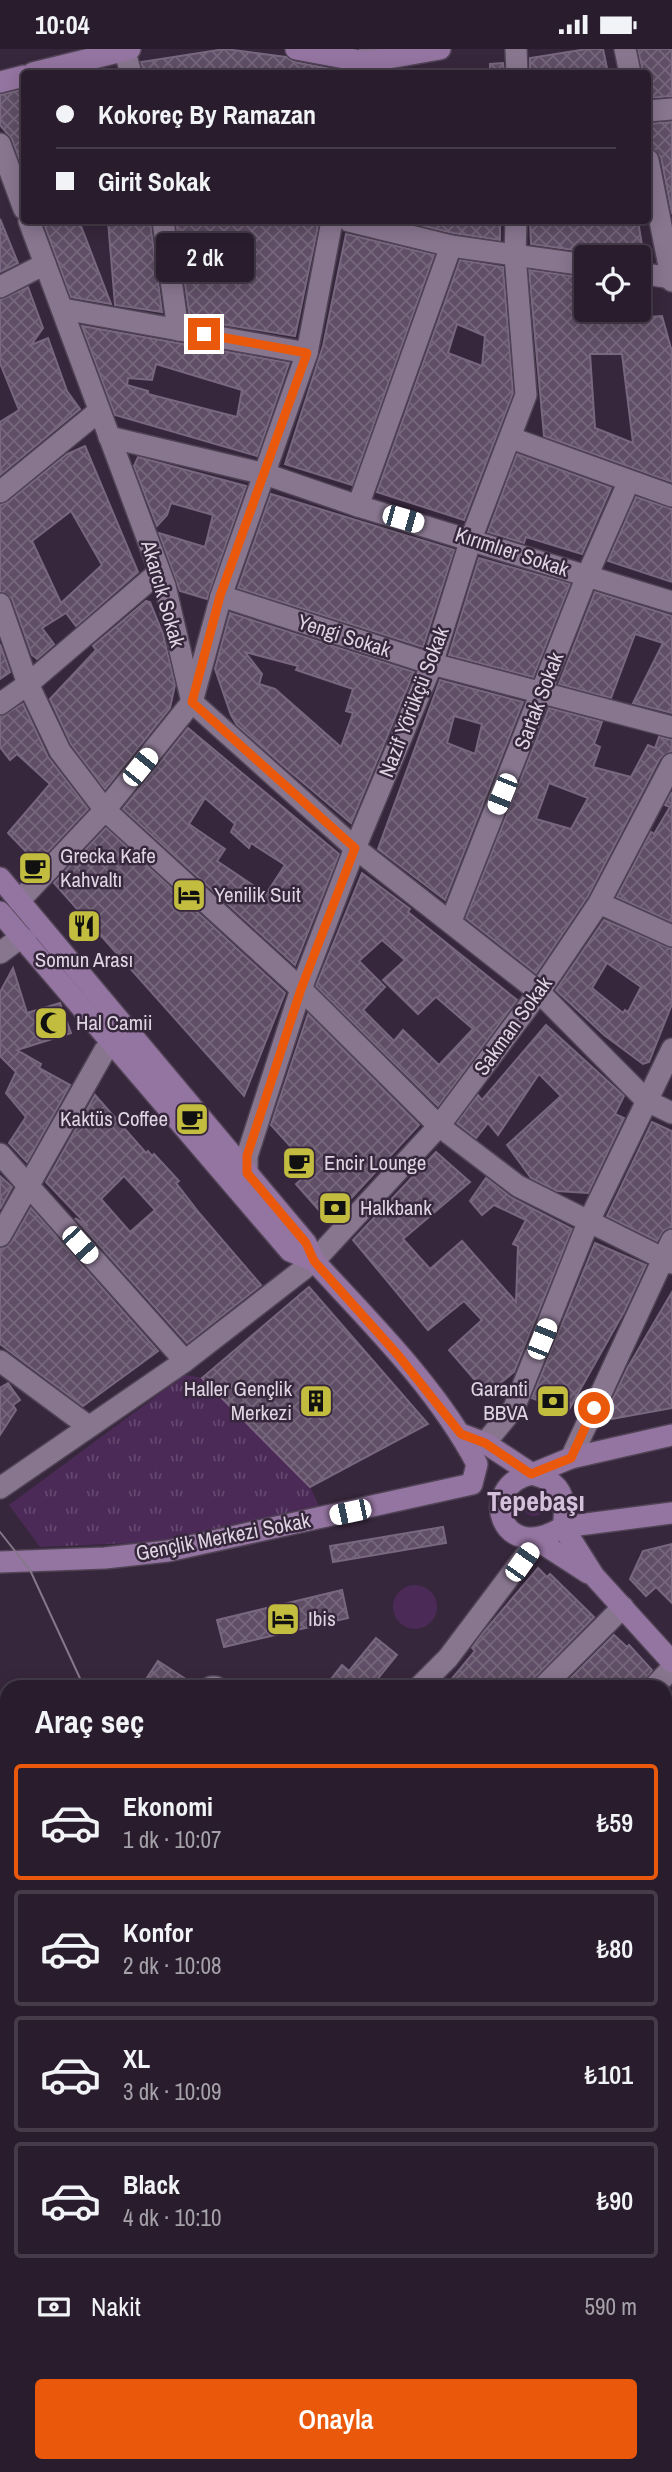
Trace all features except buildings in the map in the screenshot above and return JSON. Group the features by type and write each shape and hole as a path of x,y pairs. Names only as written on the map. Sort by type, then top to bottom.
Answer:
{"main road":[{"path":"45,70 127,49"},
{"path":"296,49 367,62 440,49"},
{"path":"0,82 21,77"},
{"path":"0,878 306,1243 314,1261 387,1342 461,1434 508,1528 526,1540 537,1540 562,1528 672,1513"},
{"path":"0,912 290,1251 314,1261"},
{"path":"461,1434 485,1443 525,1476 548,1480 562,1494 565,1504 562,1528 594,1576 672,1662"},
{"path":"485,1481 506,1488 525,1476 571,1458 672,1435"},
{"name":"Gençlik Merkezi Sokak","path":"0,1562 105,1558 168,1551 485,1481"},
{"path":"537,1540 594,1576"}],"street":[{"path":"127,49 130,70"},
{"path":"516,49 517,70"},
{"path":"625,49 629,70"},
{"path":"651,111 672,109"},
{"path":"0,144 21,201"},
{"path":"651,175 672,279 651,275"},
{"name":"Akarcık Sokak","path":"30,224 159,572 192,702"},
{"path":"163,224 178,330"},
{"path":"19,901 105,810 192,702 220,596 307,353 331,224"},
{"path":"361,224 451,246 574,263"},
{"name":"Nazif Yörükçü Sokak","path":"247,1173 247,1156 301,989 355,848 432,664 471,538 527,395 515,255 516,224"},
{"path":"358,506 451,246"},
{"path":"0,288 45,264"},
{"path":"63,309 307,353"},
{"path":"0,492 99,411"},
{"name":"Kırımlıer Sokak","path":"109,437 265,474 358,506 471,538 672,602"},
{"path":"512,438 672,496"},
{"name":"Sartak Sokak","path":"451,921 587,576 629,481"},
{"path":"0,704 28,684 159,572"},
{"name":"Yengi Sokak","path":"220,596 432,664 672,727"},
{"path":"0,604 28,684 60,751 105,810 301,989 439,1126 518,1186 588,1223 669,1254 571,1458"},
{"path":"192,702 355,848 539,992 647,1101 672,1113"},
{"name":"Sakman Sokak","path":"0,1489 185,1361 314,1261 439,1126 539,992 599,903 672,764"},
{"path":"599,903 672,936"},
{"path":"0,953 16,941 26,940"},
{"path":"485,1443 514,1408 588,1223 672,1049"},
{"path":"0,1236 104,1050"},
{"path":"0,1154 185,1361"},
{"path":"0,1361 88,1426"},
{"path":"426,1680 448,1657 537,1540"},
{"path":"550,1680 623,1607"}],"green space":[{"path":"185,1375 202,1378 310,1487 319,1506 153,1542 40,1547 9,1505"},
{"path":"530,1494 538,1494 545,1501 545,1509 538,1516 530,1516 523,1509 523,1501"},
{"path":"415,1585 424,1586 431,1591 436,1598 436,1616 431,1623 424,1628 415,1629 406,1628 399,1623 394,1616 393,1607 394,1598 399,1591 406,1586"}],"tram line":[{"path":"0,1532 30,1570 81,1680"}],"place":[{"name":"Grecka Kafe Kahvaltı","path":"35,868"},
{"name":"Yenilik Suit","path":"189,895"},
{"name":"Somun Arası","path":"84,926"},
{"name":"Hal Camii","path":"51,1023"},
{"name":"Kaktüs Coffee","path":"192,1119"},
{"name":"Encir Lounge","path":"299,1163"},
{"name":"Halkbank","path":"335,1208"},
{"name":"Haller Gençlik Merkezi","path":"316,1401"},
{"name":"Garanti BBVA","path":"553,1401"},
{"name":"Ibis","path":"283,1619"}],"district":[{"name":"Tepebaşı","path":"536,1501"}],"route":[{"path":"204,334 307,353 220,596 192,702 355,848 301,989 247,1156 247,1173 306,1243 314,1261 411,1370 461,1434 485,1443 531,1474 571,1458 594,1408"}]}
